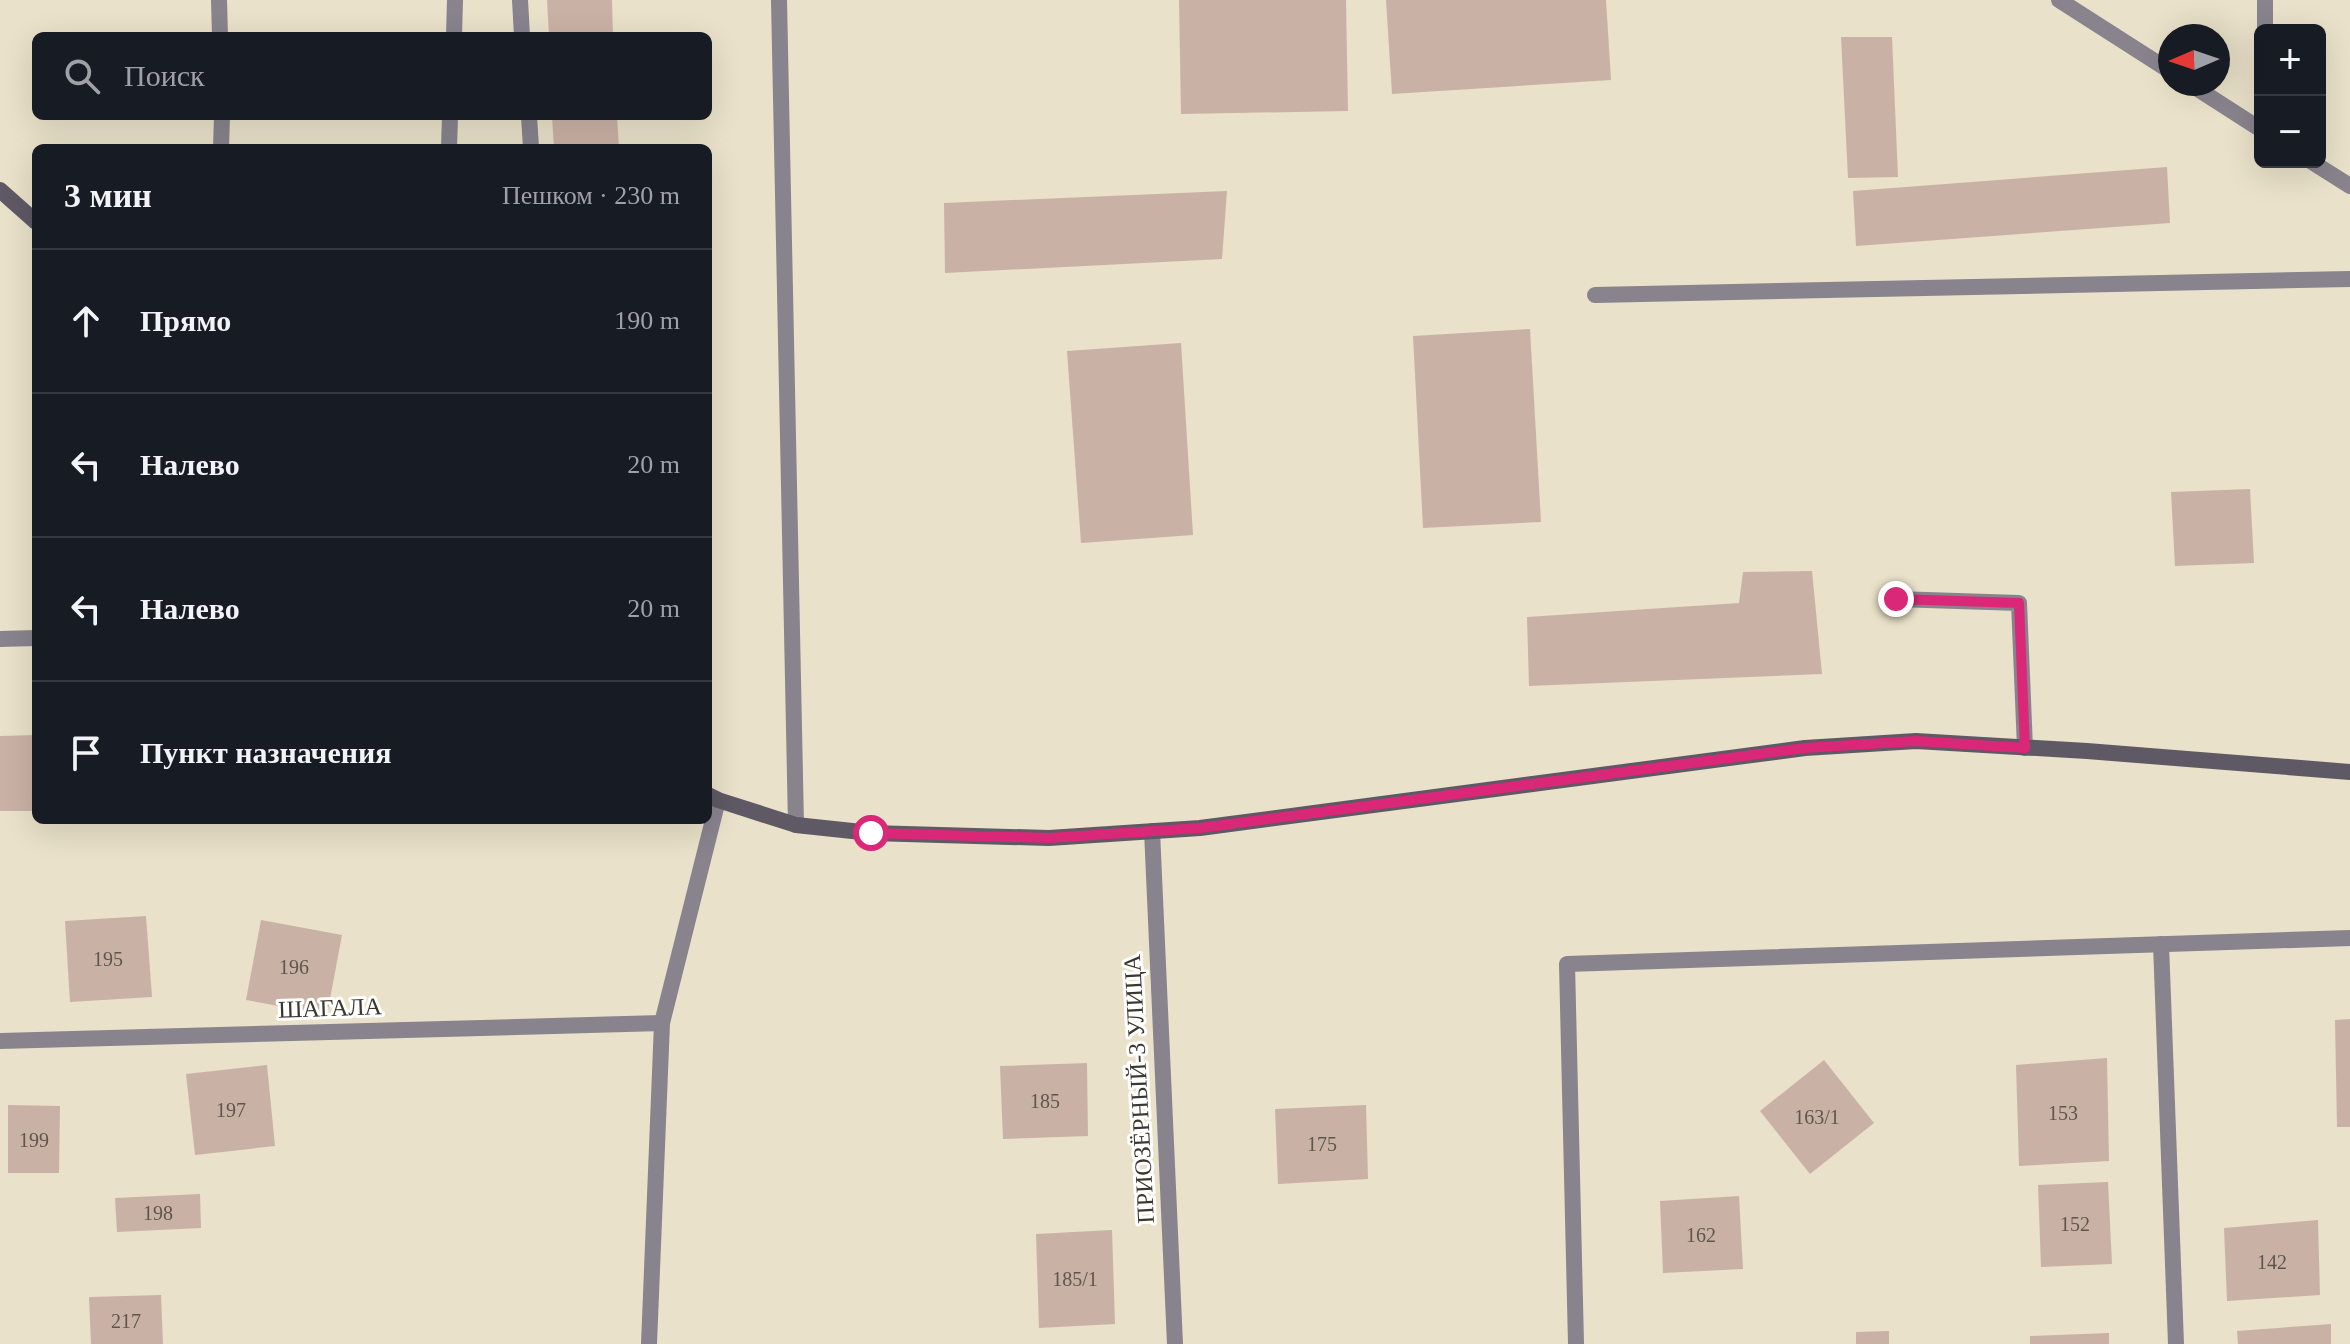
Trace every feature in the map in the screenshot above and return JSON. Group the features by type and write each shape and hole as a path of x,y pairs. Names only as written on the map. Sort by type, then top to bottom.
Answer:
{"street":[{"path":"219,0 220,32"},
{"path":"454,32 455,0"},
{"path":"520,0 522,32"},
{"path":"779,0 796,825"},
{"path":"2059,0 2158,63"},
{"path":"2265,0 2265,24"},
{"path":"2209,96 2254,125"},
{"path":"221,144 222,120"},
{"path":"449,144 450,120"},
{"path":"529,120 531,144"},
{"path":"2322,168 2350,186"},
{"path":"0,190 32,218"},
{"path":"1595,295 2350,279"},
{"path":"1896,599 2019,603 2025,748"},
{"path":"0,639 32,638"},
{"path":"713,798 796,825 871,833 1049,838 1200,828 1805,748 1916,741 2350,772"},
{"path":"649,1344 662,1023 707,824"},
{"name":"ПРИОЗЁРНЫЙ-3 УЛИЦА","path":"1152,831 1175,1344"},
{"path":"1576,1344 1567,964 2350,938"},
{"path":"2161,944 2176,1344"},
{"name":"ШАГАЛА","path":"0,1041 662,1023"}],"building":[{"path":"547,0 612,0 613,32 549,32"},
{"path":"1179,0 1346,0 1348,111 1181,114"},
{"path":"1386,0 1606,0 1611,80 1392,94"},
{"path":"1841,37 1892,37 1898,177 1848,178"},
{"path":"552,120 617,120 619,144 554,144"},
{"path":"2167,167 2170,223 1856,246 1853,191"},
{"path":"1227,191 1222,259 945,273 944,203"},
{"path":"1530,329 1541,522 1423,528 1413,336"},
{"path":"1181,343 1193,535 1081,543 1067,351"},
{"path":"2250,489 2254,563 2175,566 2171,492"},
{"path":"1812,571 1822,674 1529,686 1527,617 1739,603 1743,572"},
{"path":"32,735 32,811 0,811 0,736"},
{"path":"146,916 152,997 70,1002 65,921"},
{"path":"261,920 342,935 327,1015 246,1000"},
{"path":"2350,1019 2350,1127 2337,1127 2335,1020"},
{"path":"2107,1058 2109,1161 2019,1166 2016,1065"},
{"path":"1824,1060 1874,1123 1810,1174 1760,1111"},
{"path":"1087,1063 1088,1136 1003,1139 1000,1066"},
{"path":"267,1065 275,1146 195,1155 186,1074"},
{"path":"8,1105 60,1106 59,1173 8,1173"},
{"path":"1366,1105 1368,1179 1278,1184 1275,1109"},
{"path":"2108,1182 2112,1264 2041,1267 2038,1185"},
{"path":"200,1194 201,1228 117,1232 115,1198"},
{"path":"1739,1196 1743,1269 1663,1273 1660,1201"},
{"path":"2318,1220 2320,1295 2227,1301 2224,1228"},
{"path":"1112,1230 1115,1324 1039,1328 1036,1234"},
{"path":"161,1295 163,1344 91,1344 89,1297"},
{"path":"2331,1324 2331,1344 2238,1344 2237,1331"},
{"path":"1889,1331 1889,1344 1856,1344 1856,1332"},
{"path":"2109,1333 2109,1344 2030,1344 2030,1336"}],"route":[{"path":"871,833 1049,838 1200,828 1805,748 1916,741 2025,748 2019,603 1896,599"}]}
